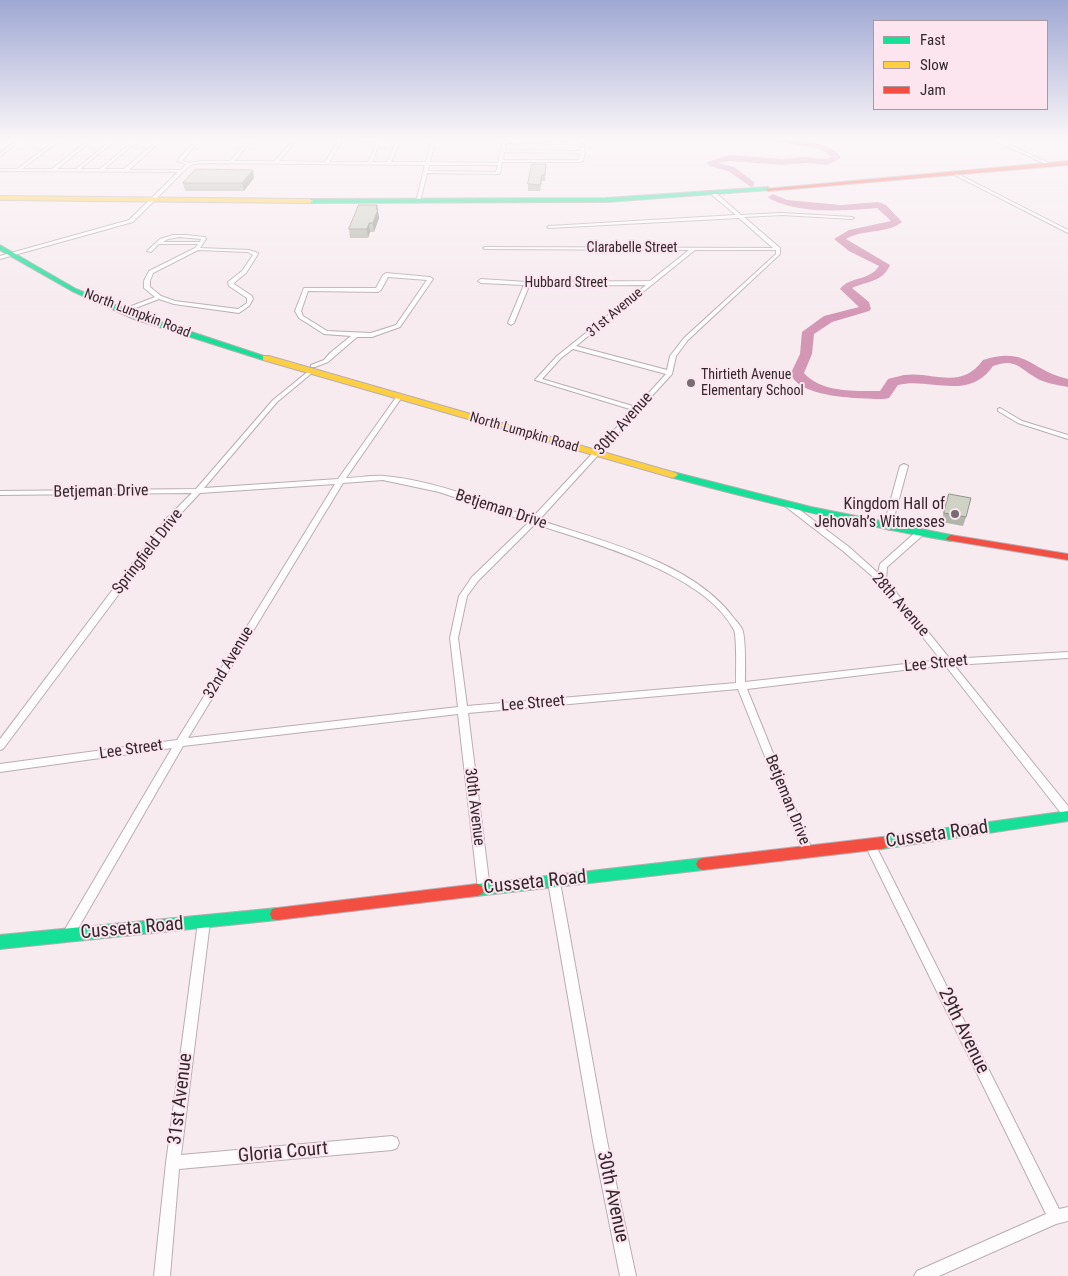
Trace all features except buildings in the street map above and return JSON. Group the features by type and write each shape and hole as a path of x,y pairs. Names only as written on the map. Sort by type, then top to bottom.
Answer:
{"main road":[{"path":"0,198 149,202 570,207 697,198"},
{"path":"0,204 149,202"},
{"name":"North Lumpkin Road","path":"0,247 74,290 123,311 212,342 399,397 597,454 789,506 889,528 1068,557"},
{"name":"Cusseta Road","path":"0,942 345,908 484,889 921,839 1068,815"}],"street":[{"path":"0,258 131,221 154,198"},
{"path":"417,204 419,198"},
{"path":"720,198 778,249"},
{"path":"1002,198 1068,232"},
{"path":"549,226 782,214 852,218"},
{"path":"149,251 162,238 200,237 204,239 197,249 151,272 147,280 147,288 159,297 174,302 239,311 250,303 250,297 231,285 231,282 244,272 256,254 249,251 197,249"},
{"name":"Clarabelle Street","path":"485,248 778,249"},
{"name":"31st Avenue","path":"538,380 549,366 695,248"},
{"name":"30th Avenue","path":"484,889 454,638 463,596 475,579 534,521 670,373 673,356 686,339 778,254 778,249"},
{"path":"386,276 430,278 398,326 372,335 355,335 326,333 301,317 298,311 306,289 378,290 386,276"},
{"name":"Hubbard Street","path":"481,281 527,284 652,283"},
{"path":"511,323 527,284"},
{"path":"123,311 159,297"},
{"name":"Springfield Drive","path":"0,746 169,521 198,491 275,401 310,370 343,348 355,335"},
{"path":"574,347 670,373"},
{"path":"538,380 638,409"},
{"name":"32nd Avenue","path":"68,935 180,743 340,480 399,397"},
{"path":"1000,410 1020,422 1068,437"},
{"path":"889,528 889,520 904,466"},
{"name":"Betjeman Drive","path":"0,494 198,491 383,478 408,481 534,521 656,565 706,593 740,631 740,686 808,852"},
{"name":"28th Avenue","path":"789,506 846,549 882,580 1068,815"},
{"path":"882,580 883,566 920,533"},
{"name":"Lee Street","path":"0,768 180,743 462,710 740,686 948,662 1068,655"},
{"name":"29th Avenue","path":"870,845 1062,1215"},
{"name":"30th Avenue","path":"554,882 600,1141 628,1276"},
{"name":"31st Avenue","path":"162,1276 204,922"},
{"name":"Gloria Court","path":"174,1163 392,1143"},
{"path":"922,1276 1062,1215"}],"waterway":[{"path":"774,198 785,203 841,208 878,205 883,207 897,222 853,232 839,239 853,249 885,265 883,270 875,276 849,285 846,289 865,304 865,309 828,319 808,332 806,354 798,373 798,376 808,383 839,393 884,395 893,382 905,379 945,383 973,378 981,373 988,363 1006,358 1019,361 1045,377 1068,383"}],"traffic: fast":[{"path":"310,201 606,200 642,198"},
{"path":"0,247 74,290 137,317 266,358"},
{"path":"673,475 811,510 951,538"},
{"path":"882,843 1068,816"},
{"path":"477,890 703,864"},
{"path":"0,942 277,914"}],"traffic: slow":[{"path":"0,198 310,201"},
{"path":"266,358 673,475"}],"traffic: jam":[{"path":"951,538 1068,557"},
{"path":"703,864 882,843"},
{"path":"277,914 477,890"}],"place":[{"name":"Thirtieth Avenue Elementary School","path":"691,383"},
{"name":"Kingdom Hall of Jehovah’s Witnesses","path":"955,514"}]}
